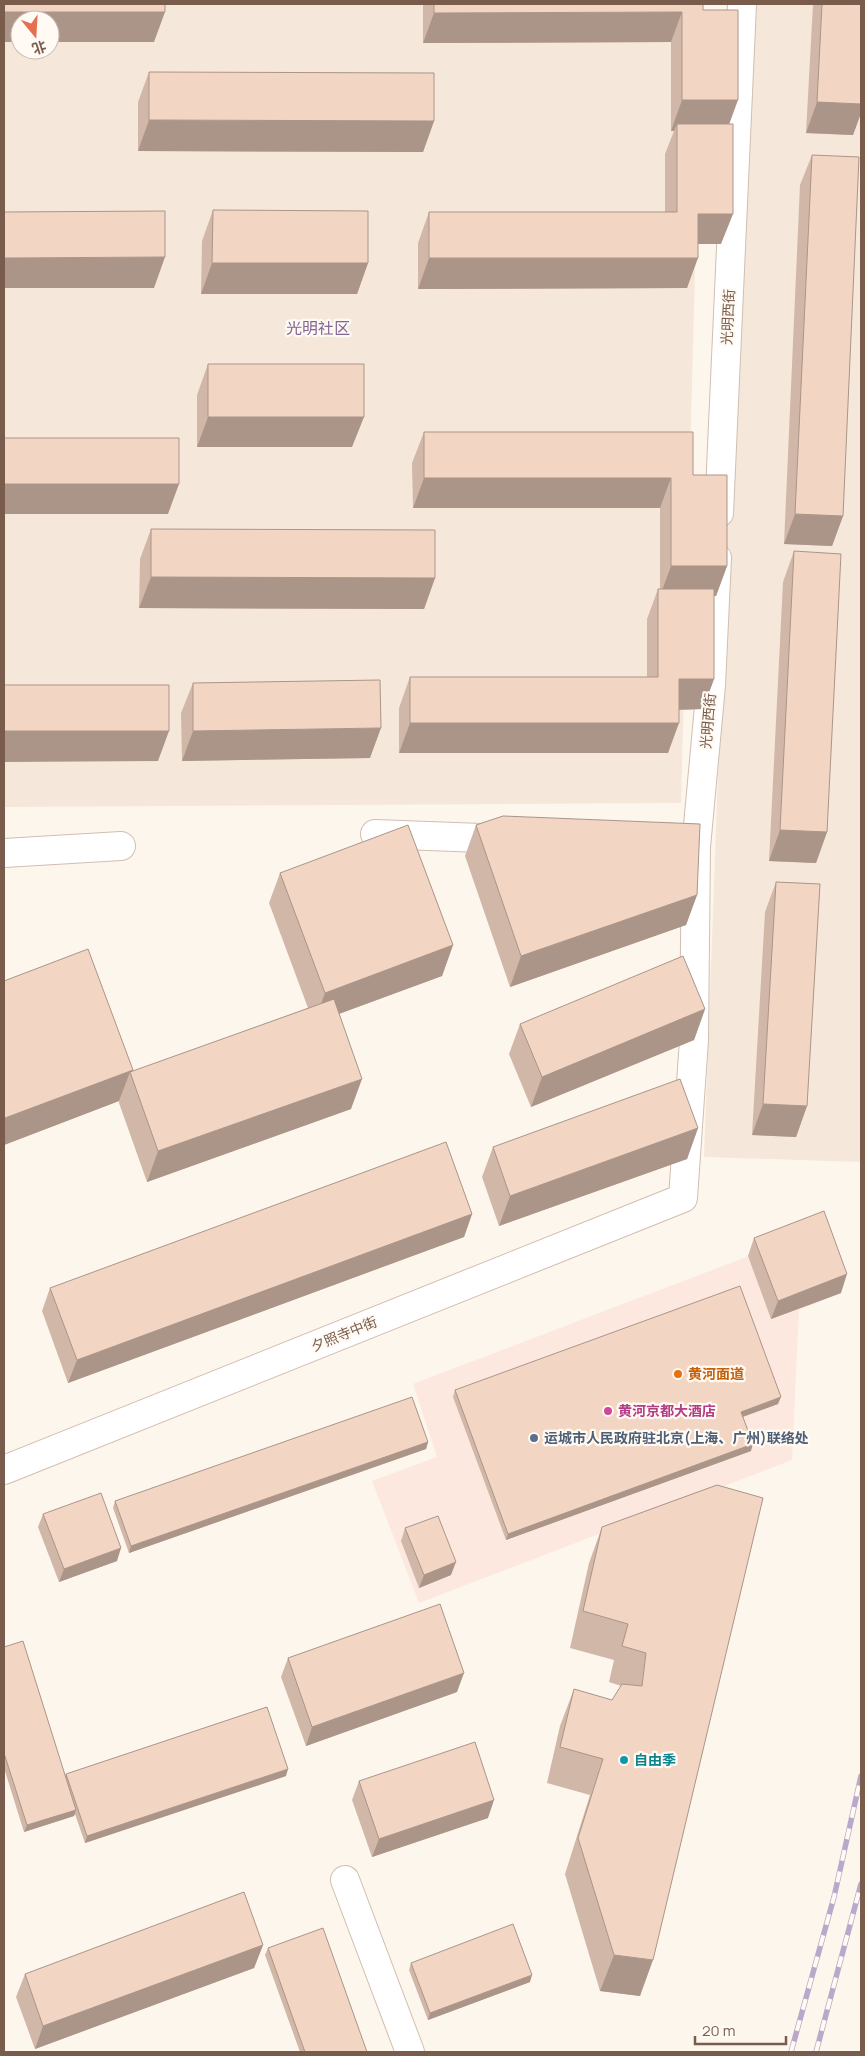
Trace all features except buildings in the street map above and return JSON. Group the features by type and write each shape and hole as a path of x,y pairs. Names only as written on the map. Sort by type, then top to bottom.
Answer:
{"street":[{"name":"光明西街","path":"683,1198 694,1040 696,847 711,685 742,4"},
{"path":"375,834 530,840"},
{"path":"4,853 121,846"},
{"path":"667,846 696,847"},
{"name":"夕照寺中街","path":"4,1470 683,1198"},
{"path":"344,1880 410,2052"}],"shaded area":[{"path":"4,4 702,4 681,803 4,807"},
{"path":"746,4 861,4 861,1162 704,1157"},
{"path":"817,1230 841,1293 799,1310 792,1460 419,1603 372,1481 437,1457 413,1384"}],"railway":[{"path":"791,2052 834,1897 861,1776"},
{"path":"816,2052 861,1884"}],"place":[{"name":"黄河面道","path":"678,1374"},
{"name":"黄河京都大酒店","path":"608,1411"},
{"name":"运城市人民政府驻北京(上海、广州)联络处","path":"534,1438"},
{"name":"自由季","path":"624,1760"}],"district":[{"name":"光明社区","path":"318,328"}]}
